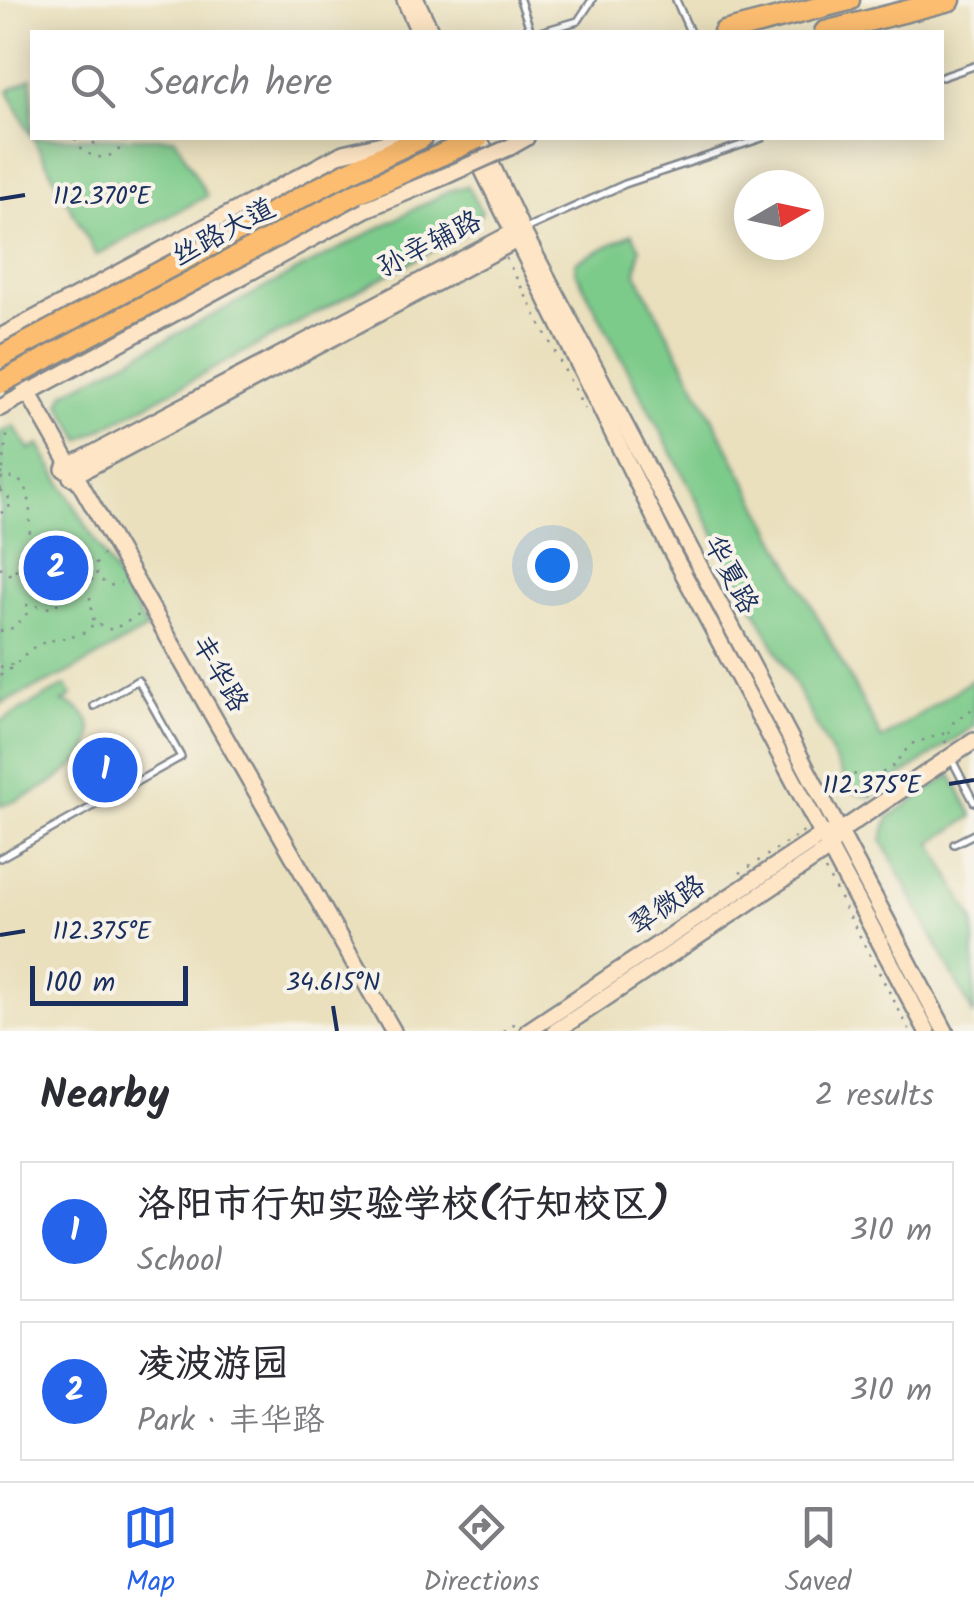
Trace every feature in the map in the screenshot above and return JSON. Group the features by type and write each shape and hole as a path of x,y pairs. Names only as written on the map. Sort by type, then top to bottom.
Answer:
{"highway":[{"path":"732,30 849,0"},
{"path":"832,30 950,0"},
{"name":"丝路大道","path":"0,358 347,172 417,140"},
{"name":"丝路大道","path":"0,383 474,140"}],"street":[{"path":"404,0 419,30"},
{"path":"416,0 430,30"},
{"path":"0,340 343,153 398,140"},
{"name":"华夏路","path":"468,140 819,833 927,1031"},
{"name":"华夏路","path":"480,140 516,234 945,1031"},
{"path":"0,408 361,201 443,177 522,140"},
{"name":"孙辛辅路","path":"70,471 516,234"},
{"name":"丰华路","path":"0,340 384,1031"},
{"name":"丰华路","path":"0,358 27,393"},
{"name":"丰华路","path":"70,471 393,1031"},
{"name":"翠微路","path":"556,1031 829,850 839,832 948,752 974,741"},
{"path":"819,833 839,832"},
{"name":"翠微路","path":"528,1031 819,833"}],"lane":[{"path":"520,0 529,30"},
{"path":"547,30 578,21 592,0"},
{"path":"676,0 689,30"},
{"path":"944,76 974,66"},
{"path":"516,234 624,184 756,140"},
{"path":"0,858 181,757 138,680 94,706"},
{"path":"948,752 974,802"},
{"path":"954,844 974,834"}],"path":[{"path":"76,140 86,153 102,158 118,152 126,140"},
{"path":"0,513 7,511 12,501 0,490 8,429"},
{"path":"0,675 34,647 87,632 94,623 90,598 46,570 37,558 30,538 28,491 15,477 1,473"},
{"path":"104,553 94,565 97,576 108,586 121,583"},
{"path":"0,567 12,576 26,561 37,558"},
{"path":"26,605 51,608 97,576"},
{"path":"0,631 12,628 32,607"},
{"path":"94,623 112,630 140,615"},
{"path":"0,668 18,663"},
{"path":"871,779 892,767 910,744 946,733 974,708"},
{"path":"946,733 948,752"},
{"path":"844,776 858,774 871,779"},
{"path":"865,797 873,787 871,779"}],"green space":[{"path":"30,79 30,133 8,91"},
{"path":"34,140 176,140 207,196 96,255"},
{"path":"467,186 482,212 463,234 81,440 60,404 65,393 449,191"},
{"path":"632,234 640,248 636,273 882,739 972,680 974,684 974,726 870,797 852,791 841,772 575,270 576,262"},
{"path":"14,426 30,450 39,445 147,629 72,671 0,704 0,433"},
{"path":"66,685 72,696 63,702 77,708 88,720 91,735 87,749 47,786 0,806 0,722"},
{"path":"951,775 973,816 932,843 974,922 974,1016 882,840 889,817"}],"place":[{"name":"凌波游园","path":"56,568"},
{"name":"洛阳市行知实验学校(行知校区)","path":"105,770"}]}
